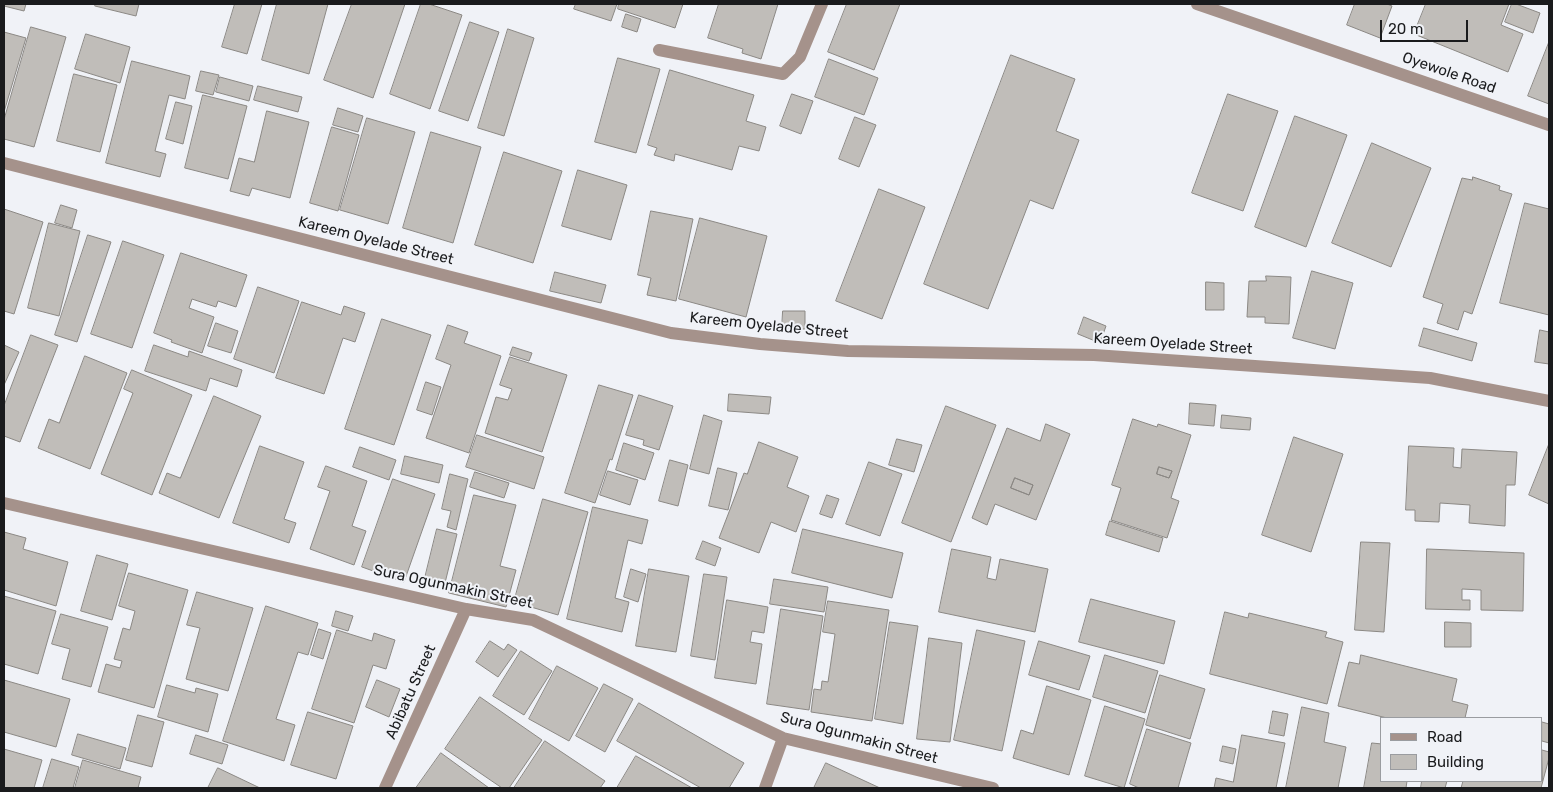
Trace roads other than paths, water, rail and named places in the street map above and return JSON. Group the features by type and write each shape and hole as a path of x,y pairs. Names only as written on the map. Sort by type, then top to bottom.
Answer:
{"street":[{"path":"659,50 783,74 800,57 822,4"},
{"name":"Oyewole Road","path":"1197,4 1549,125"},
{"name":"Kareem Oyelade Street","path":"4,163 671,333 760,344 848,351 1094,355 1430,378 1549,401"},
{"name":"Sura Ogunmakin Street","path":"4,503 466,609 533,620 784,738 992,788"},
{"name":"Abibatu Street","path":"385,788 466,609"},
{"path":"765,788 784,738"}]}
